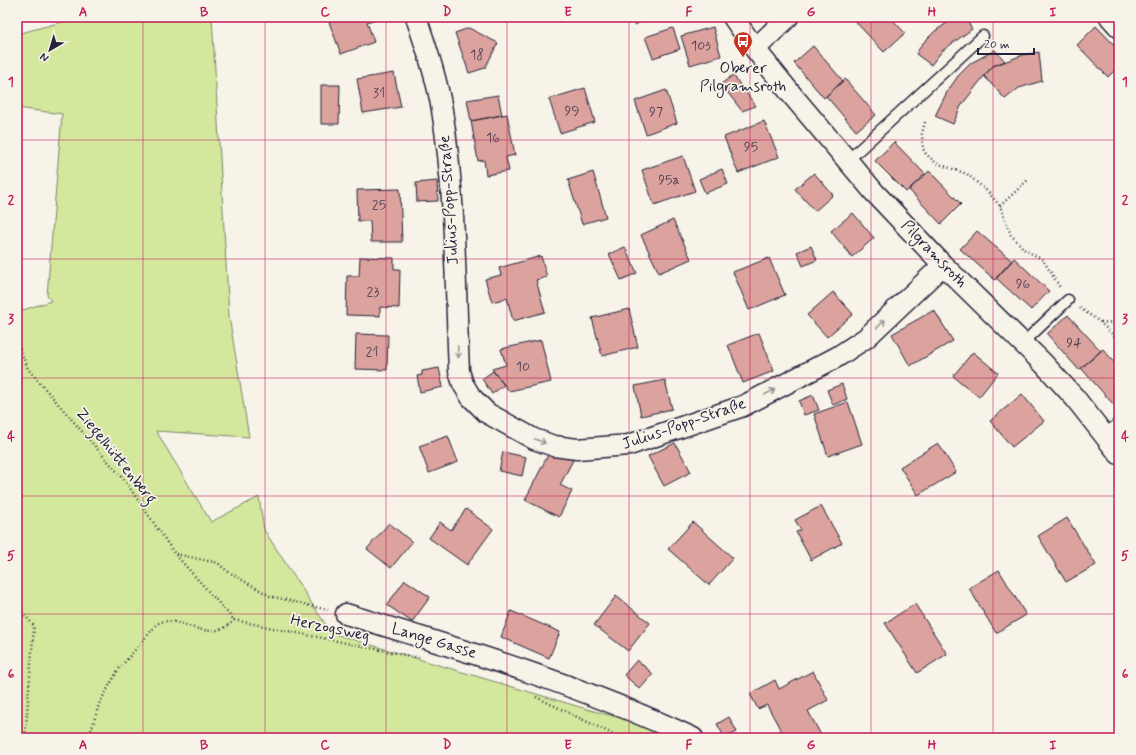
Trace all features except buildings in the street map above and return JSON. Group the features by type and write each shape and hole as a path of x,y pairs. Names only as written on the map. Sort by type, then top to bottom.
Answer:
{"street":[{"name":"Julius-Popp-Straße","path":"416,17 426,46 442,109 451,178 459,371 463,384 471,397 487,413 534,439 554,446 577,450 629,446 743,406 837,357 866,338 942,265"},
{"name":"Pilgramsroth","path":"733,17 755,49 792,95 874,192 942,265 1023,343 1075,398 1119,454"},
{"path":"755,49 788,17"},
{"path":"1110,17 1119,27"},
{"name":"Lange Gasse","path":"346,614 498,661 647,716 693,738"}],"lane":[{"path":"847,161 983,36"},
{"path":"1023,343 1068,300"},
{"path":"1104,435 1119,423"}],"path":[{"path":"925,122 922,134 923,149 926,154 936,163 967,174 987,191 1000,206 1011,235 1025,250 1043,260 1068,300 1100,322 1119,341"},
{"path":"1000,206 1029,179"},
{"path":"1100,322 1119,323"},
{"name":"Ziegelhüttenberg","path":"17,341 28,369 125,481 175,554 234,620"},
{"path":"175,554 218,563 227,572 270,596 346,614"},
{"path":"17,606 34,626 25,738"},
{"path":"89,738 99,704 118,670 157,624 162,621 171,621 198,629 217,631 224,628 234,620"},
{"name":"Herzogsweg","path":"234,620 426,660"},
{"path":"536,697 621,738"}],"green space":[{"path":"81,17 212,17 229,316 249,437 156,431 211,522 259,497 264,530 331,633 590,710 648,725 674,738 17,738 17,312 51,301 47,295 62,114 17,108 17,34"}],"place":[{"name":"Oberer Pilgramsroth","path":"743,58"}]}
